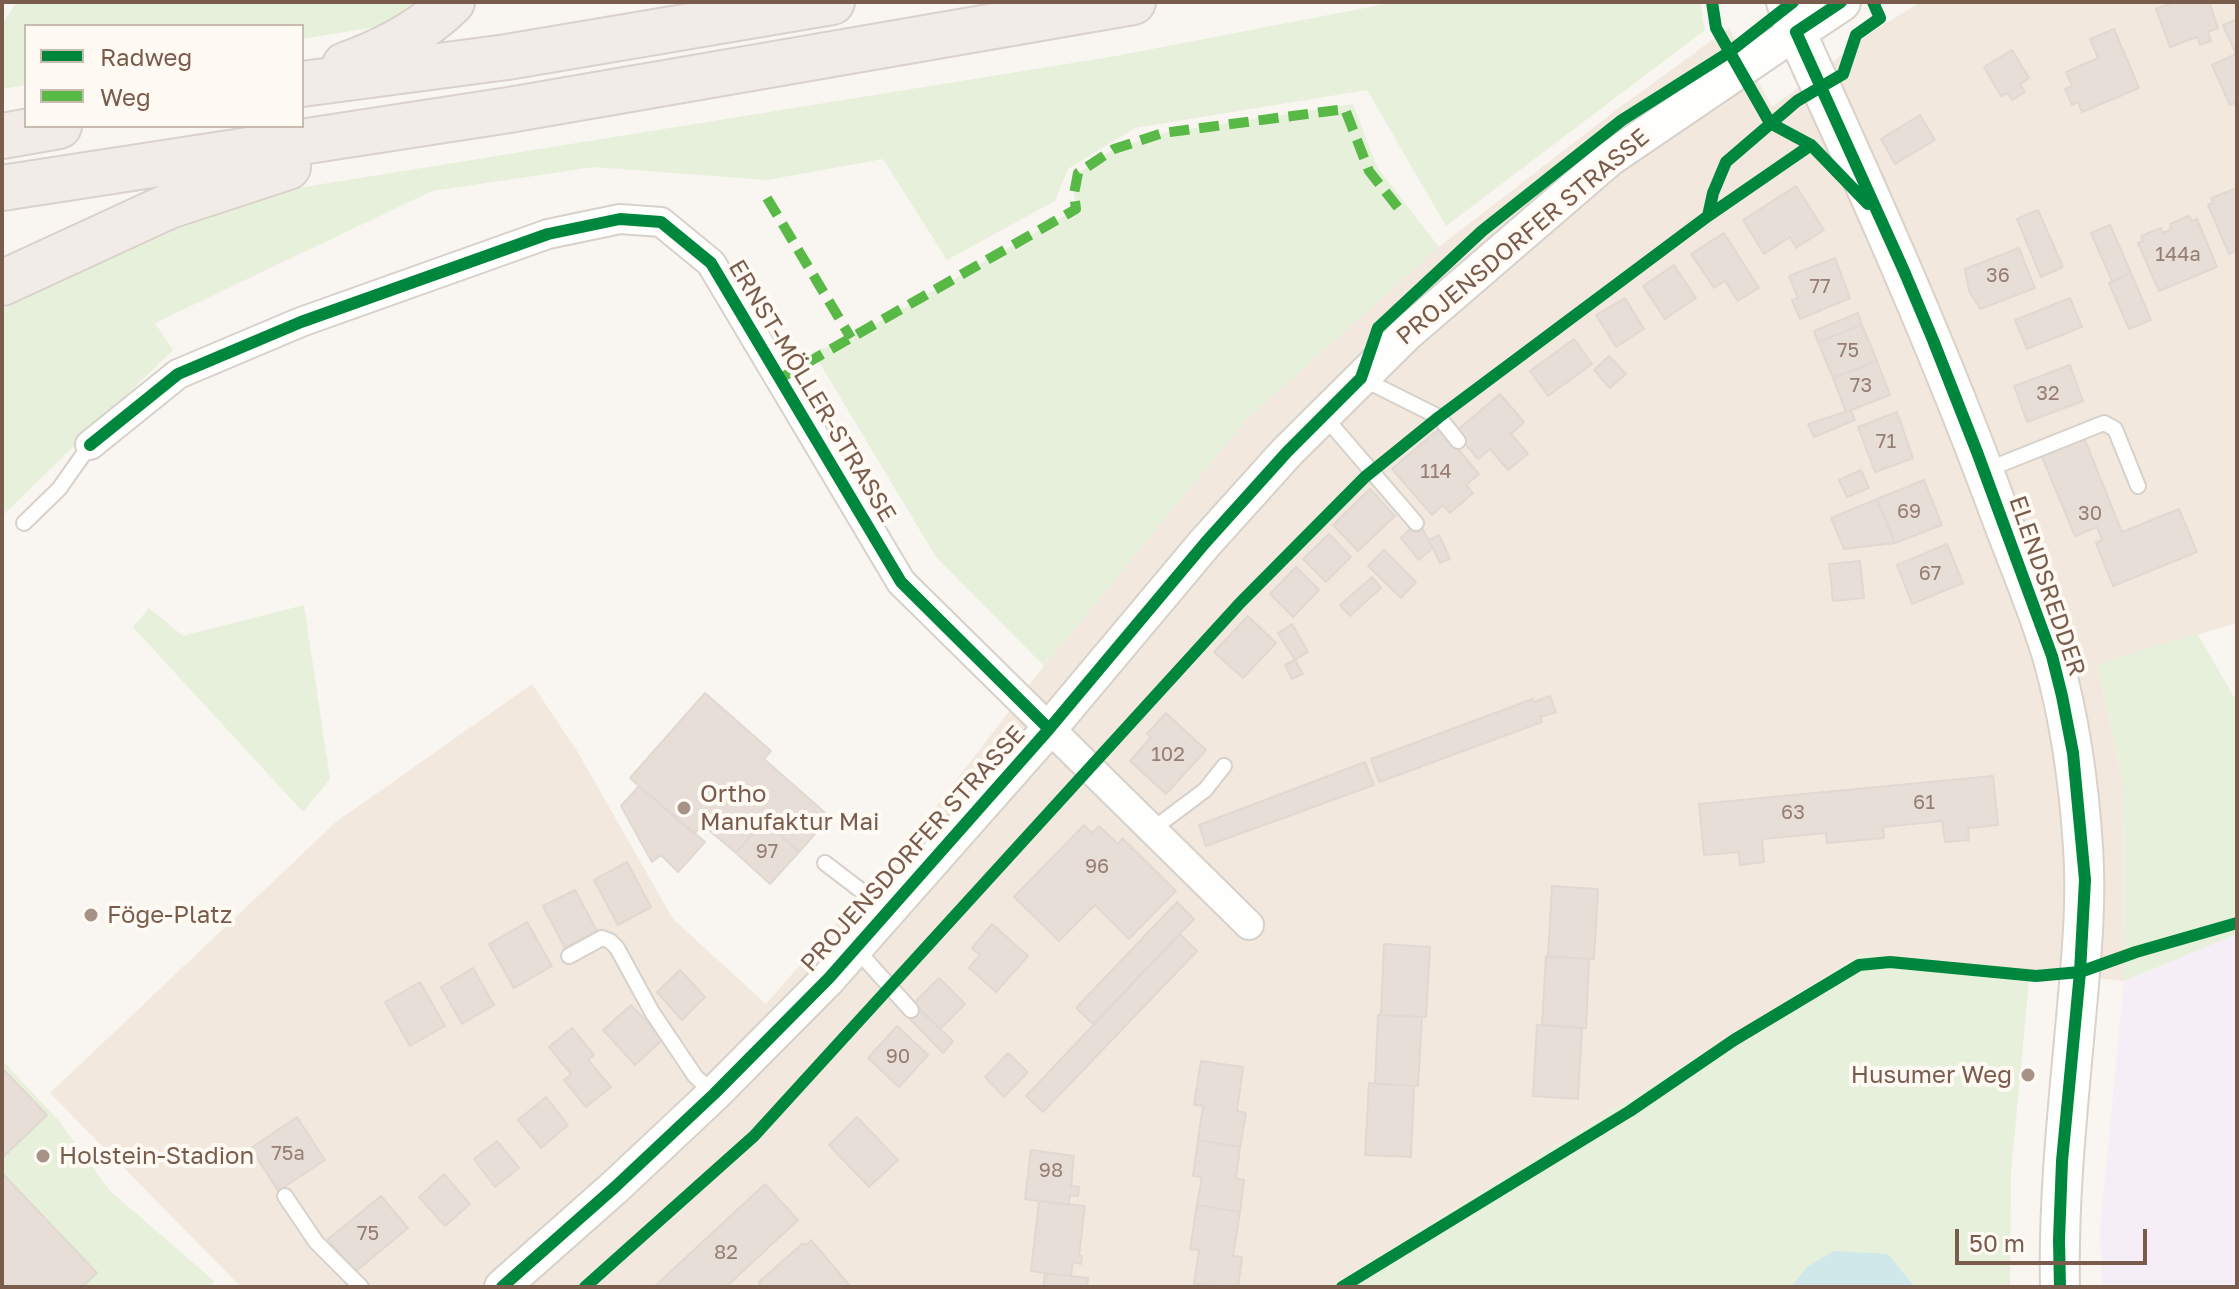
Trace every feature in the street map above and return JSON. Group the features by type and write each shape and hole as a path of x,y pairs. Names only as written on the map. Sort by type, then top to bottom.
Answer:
{"highway":[{"path":"304,81 364,58 427,25 452,2"},
{"path":"304,82 507,57 832,2"},
{"path":"2,188 509,110 1133,2"},
{"path":"2,283 169,206 232,184 314,159 509,110"},
{"path":"2,136 48,128"}],"main road":[{"name":"PROJENSDORFER STRASSE","path":"1791,17 1841,2"},
{"name":"ELENDSREDDER","path":"1791,17 1904,271 1984,471 2052,656 2073,753 2085,880 2083,934 2062,1161 2060,1287"}],"street":[{"name":"PROJENSDORFER STRASSE","path":"504,1287 714,1094 856,949 1049,729 1205,543 1287,452 1361,378 1473,274 1609,159 1791,17"},
{"name":"ERNST-MÖLLER-STRASSE","path":"90,445 178,374 301,322 548,234 620,219 661,222 711,263 901,582 1049,729"},
{"name":"PROJENSDORFER STRASSE","path":"1049,729 1249,925"}],"lane":[{"path":"1361,378 1439,417 1458,441"},
{"path":"1324,416 1416,523"},
{"path":"1984,471 2104,423 2115,429 2138,486"},
{"name":"ERNST-MÖLLER-STRASSE","path":"24,523 59,489 90,445"},
{"path":"1153,829 1205,790 1224,766"},
{"path":"825,863 889,912"},
{"path":"569,956 602,938 614,944 652,1012 686,1064 714,1094"},
{"path":"856,949 911,1010"},
{"path":"285,1196 316,1242 361,1287"}],"shaded area":[{"path":"1921,2 2237,2 2237,623 2097,665 2123,783 2124,981 1861,954 1330,1287 241,1287 50,1093 336,822 532,684 579,754 673,919 766,1004 925,821 1044,666 1247,419 1439,247 1620,107 1729,28 1772,107 1878,28"},
{"path":"2237,934 2237,1287 2102,1287 2100,1229 2124,981"}],"green space":[{"path":"17,2 423,2 394,24 304,39 304,24 24,24 24,85 2,89 2,24"},
{"path":"1396,2 1700,2 1705,30 1446,226 1367,90 1135,128 1068,169 1055,201 947,260 883,159 767,180 594,167 432,191 155,323 173,350 2,516 2,309 115,249 292,189 1116,56"},
{"path":"1353,104 1377,167 1439,247 1247,419 1044,666 936,557 813,352 851,338 1076,209 1074,194 1078,173 1114,149 1163,133"},
{"path":"304,605 330,779 303,812 133,627 149,608 183,636"},
{"path":"2197,633 2237,702 2237,934 2124,981 2123,783 2097,665"},
{"path":"1862,954 2030,971 2011,1173 2010,1287 1330,1287"},
{"name":"Holstein-Stadion","path":"2,1060 60,1122 109,1190 214,1281 209,1287 2,1287"}],"water":[{"path":"1834,1251 1888,1254 1915,1287 1791,1287 1807,1267"}],"building":[{"path":"2176,2 2209,2 2218,28 2208,32 2211,41 2200,45 2197,37 2170,47 2156,9"},
{"path":"2236,20 2237,54 2223,25"},
{"path":"2114,29 2139,88 2082,112 2078,102 2072,105 2065,89 2072,86 2066,72 2098,58 2090,39"},
{"path":"2012,50 2029,78 2020,84 2025,92 2012,100 2007,93 2001,96 1984,67"},
{"path":"2236,54 2237,102 2230,105 2212,65"},
{"path":"1920,115 1935,140 1895,164 1881,139"},
{"path":"1796,186 1824,230 1796,248 1790,237 1764,254 1743,220"},
{"path":"2237,188 2237,250 2229,254 2208,205 2213,203 2211,198"},
{"path":"2038,210 2063,267 2041,277 2017,219"},
{"path":"2189,216 2192,221 2197,219 2217,267 2159,291 2138,243 2143,241 2141,236 2161,228 2163,233 2171,229 2170,224"},
{"path":"2110,225 2131,273 2112,281 2091,233"},
{"path":"1724,233 1759,288 1738,301 1725,281 1714,288 1691,254"},
{"path":"2019,248 2035,288 1980,309 1969,291 1965,269"},
{"path":"1835,258 1850,298 1800,319 1792,300 1798,298 1789,276"},
{"path":"1674,265 1696,298 1665,319 1643,286"},
{"path":"2131,273 2151,320 2129,329 2109,283"},
{"path":"1625,298 1644,329 1616,347 1596,315"},
{"path":"2070,298 2082,327 2027,349 2015,320"},
{"path":"1858,313 1862,325 1818,342 1814,331"},
{"path":"1862,325 1877,361 1833,378 1818,342"},
{"path":"1574,339 1592,364 1548,396 1530,371"},
{"path":"1609,356 1626,374 1610,388 1594,370"},
{"path":"1877,361 1890,395 1846,412 1833,378"},
{"path":"2070,365 2083,401 2027,422 2014,386"},
{"path":"1500,394 1524,422 1511,434 1528,454 1508,470 1490,449 1478,459 1455,432"},
{"path":"1851,410 1855,420 1814,437 1808,424"},
{"path":"1897,412 1913,458 1875,472 1858,427"},
{"path":"1440,428 1479,474 1466,485 1473,493 1450,513 1443,505 1432,515 1392,469"},
{"path":"2083,435 2122,532 2179,509 2197,552 2113,586 2096,543 2102,540 2097,527 2075,536 2040,452"},
{"path":"1861,470 1869,488 1847,497 1839,480"},
{"path":"1924,480 1942,525 1895,543 1877,499"},
{"path":"1370,489 1395,516 1358,551 1333,525"},
{"path":"1877,499 1895,543 1844,549 1831,518"},
{"path":"1418,521 1433,548 1419,560 1401,538"},
{"path":"1329,534 1351,557 1326,582 1303,559"},
{"path":"1439,535 1450,559 1440,563 1429,540"},
{"path":"1947,544 1963,583 1912,604 1897,565"},
{"path":"1384,550 1416,582 1401,598 1368,566"},
{"path":"1860,561 1864,598 1833,601 1829,564"},
{"path":"1296,567 1319,590 1293,617 1270,594"},
{"path":"1372,577 1381,588 1350,616 1340,605"},
{"path":"1248,616 1276,643 1243,678 1214,652"},
{"path":"1292,624 1308,652 1295,660 1278,633"},
{"path":"1295,660 1303,674 1292,679 1285,665"},
{"path":"705,693 771,751 764,759 830,817 799,852 764,820 736,853 703,825 694,834 630,778"},
{"path":"1550,696 1556,712 1540,717 1542,722 1379,782 1371,759 1533,699 1534,702"},
{"path":"1166,713 1206,750 1166,794 1130,761 1151,737 1147,734"},
{"path":"1365,762 1374,785 1206,846 1199,825"},
{"path":"1993,776 1998,825 1968,828 1969,840 1945,842 1942,821 1883,827 1884,838 1827,843 1826,833 1762,839 1764,862 1740,865 1739,852 1704,855 1699,804"},
{"path":"639,786 705,842 678,872 661,855 652,862 621,806"},
{"path":"764,820 799,852 770,884 736,853"},
{"path":"1084,825 1092,833 1099,826 1118,844 1122,838 1176,891 1129,939 1095,905 1059,941 1014,897"},
{"path":"627,862 651,907 618,925 594,880"},
{"path":"1552,886 1598,889 1594,959 1548,957"},
{"path":"575,890 597,931 565,948 543,906"},
{"path":"1177,902 1194,919 1093,1024 1076,1008"},
{"path":"527,922 552,966 514,988 489,944"},
{"path":"992,924 1028,956 996,992 969,968 980,955 972,948"},
{"path":"1180,934 1197,951 1043,1112 1026,1096"},
{"path":"1384,944 1430,947 1426,1017 1381,1015"},
{"path":"1546,956 1589,959 1586,1028 1542,1025"},
{"path":"473,968 494,1005 462,1024 441,987"},
{"path":"680,970 705,997 682,1020 657,992"},
{"path":"939,978 965,1004 940,1029 914,1003"},
{"path":"420,982 445,1026 410,1046 385,1002"},
{"path":"631,1005 663,1039 635,1065 603,1030"},
{"path":"916,1006 953,1041 943,1053 906,1015"},
{"path":"1378,1015 1422,1017 1418,1086 1375,1084"},
{"path":"1537,1025 1582,1028 1578,1099 1533,1096"},
{"path":"897,1026 928,1055 899,1087 868,1058"},
{"path":"572,1028 594,1055 588,1060 611,1087 586,1107 564,1080 571,1074 549,1047"},
{"path":"1008,1053 1028,1072 1004,1097 985,1077"},
{"path":"1201,1061 1243,1067 1237,1111 1246,1113 1240,1147 1198,1140 1203,1106 1194,1105"},
{"path":"2,1068 47,1115 2,1158"},
{"path":"1369,1083 1414,1086 1411,1157 1365,1155"},
{"path":"546,1097 568,1125 541,1148 518,1120"},
{"path":"297,1117 325,1160 278,1191 251,1148"},
{"path":"857,1117 898,1160 869,1187 829,1145"},
{"path":"1198,1140 1240,1147 1236,1178 1244,1180 1240,1212 1197,1205 1202,1177 1193,1176"},
{"path":"497,1141 519,1168 495,1187 474,1159"},
{"path":"1031,1150 1074,1156 1071,1186 1079,1187 1078,1196 1070,1195 1069,1205 1025,1199"},
{"path":"2,1173 97,1273 82,1287 2,1287"},
{"path":"444,1174 470,1204 445,1226 419,1197"},
{"path":"765,1184 798,1220 726,1287 654,1287"},
{"path":"381,1196 408,1228 355,1272 328,1239"},
{"path":"1039,1201 1085,1206 1079,1256 1082,1256 1081,1264 1073,1262 1071,1276 1031,1271"},
{"path":"1197,1205 1240,1212 1233,1256 1242,1257 1238,1287 1194,1284 1199,1250 1190,1249"},
{"path":"811,1240 851,1287 760,1287 759,1282 802,1244 808,1244"},
{"path":"1045,1273 1088,1278 1087,1287 1043,1287"}],"marked path":[{"path":"779,379 1076,209 1074,194 1078,173 1114,149 1163,133 1345,109 1369,171 1404,215"},
{"path":"767,198 851,338"}],"cycle path":[{"path":"1712,2 1716,28 1770,123 1811,145 1868,204"},
{"path":"502,1287 714,1094 829,978 1049,729 1205,543 1287,452 1361,378 1378,328 1482,231 1622,120 1728,53 1793,2"},
{"path":"1841,2 1796,32 1904,271 1977,452 2052,656 2073,753 2085,880 2080,972 2062,1161 2060,1287"},
{"path":"1708,216 1713,193 1726,162 1797,101 1843,74 1856,35 1880,18 1873,2"},
{"path":"585,1287 754,1136 1240,603 1365,477 1439,417 1708,216 1811,145"},
{"path":"90,445 178,374 301,322 548,234 620,219 661,222 711,263 901,582 1049,729"},
{"path":"1342,1287 1630,1111 1734,1040 1859,965 1890,962 2036,976 2080,972 2136,952 2237,923"}],"place":[{"name":"Ortho Manufaktur Mai","path":"684,808"},
{"name":"Föge-Platz","path":"91,915"},
{"name":"Husumer Weg","path":"2028,1075"},
{"name":"Holstein-Stadion","path":"43,1156"}]}
